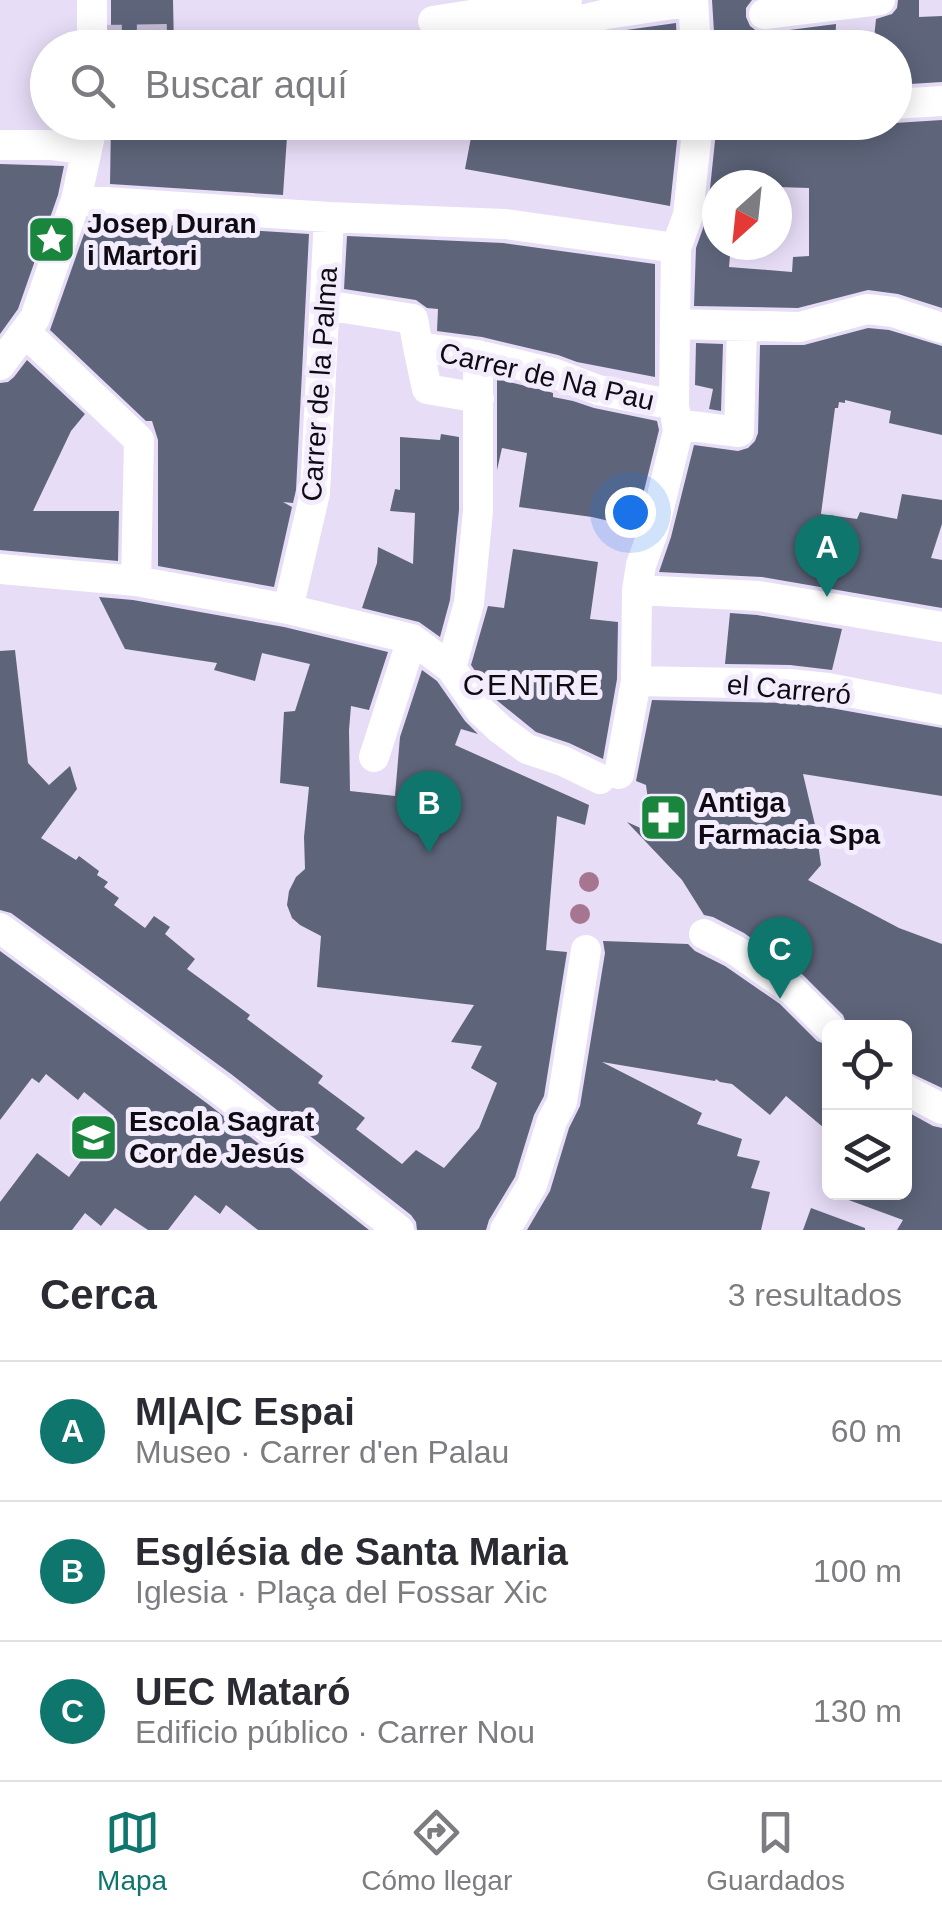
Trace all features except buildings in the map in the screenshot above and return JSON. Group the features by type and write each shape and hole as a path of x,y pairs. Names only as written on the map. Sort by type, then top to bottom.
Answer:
{"street":[{"path":"92,0 92,30"},
{"path":"432,21 567,0"},
{"path":"530,30 621,6 693,0 695,30"},
{"path":"764,14 880,0"},
{"path":"912,103 942,101"},
{"path":"0,146 51,145 73,140"},
{"path":"0,365 35,318 76,200 89,140"},
{"path":"0,569 136,581 288,609 412,638 451,668 480,710 526,749 610,777 636,680 636,590 678,431 676,248 688,215 696,140"},
{"path":"76,200 505,224 676,248"},
{"name":"Carrer de la Palma","path":"288,609 315,493 329,217"},
{"name":"Carrer de Na Pau","path":"325,306 413,319 418,347 478,355 553,373 676,414 683,425 739,432 742,327"},
{"path":"675,324 800,327 867,309 893,312 942,328"},
{"path":"25,332 139,440 136,581"},
{"path":"418,347 427,389 478,398"},
{"path":"451,668 469,603 478,512 478,355"},
{"path":"636,590 759,596 942,628"},
{"path":"374,757 412,638"},
{"name":"el Carreró","path":"636,680 789,684 942,710"},
{"path":"0,928 220,1088 400,1230"},
{"path":"704,934 735,950 792,990 822,1020"},
{"path":"505,1230 532,1185 552,1120 562,1102 586,950"},
{"path":"912,1093 942,1108"}],"place":[{"name":"Josep Duran i Martori","path":"52,239"},
{"name":"M|A|C Espai","path":"827,597"},
{"name":"Antiga Farmacia Spa","path":"663,818"},
{"name":"Església de Santa Maria","path":"429,853"},
{"name":"UEC Mataró","path":"780,999"},
{"name":"Escola Sagrat Cor de Jesús","path":"94,1137"}],"district":[{"name":"CENTRE","path":"532,685"}]}
